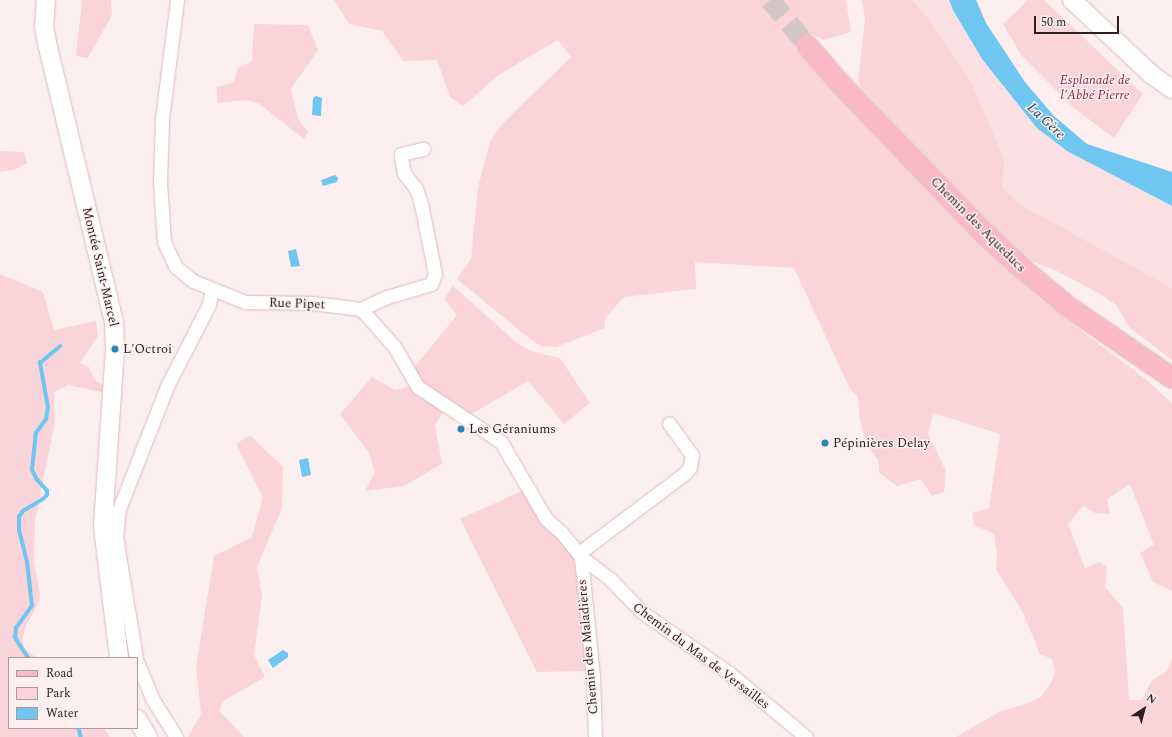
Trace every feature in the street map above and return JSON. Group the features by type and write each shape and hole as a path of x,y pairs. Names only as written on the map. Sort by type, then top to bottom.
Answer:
{"main road":[{"name":"Montée Saint-Marcel","path":"46,0 44,26 47,43 114,322 115,349 104,514 110,539 119,657"},
{"path":"1072,0 1152,75 1172,89"},
{"name":"Chemin des Aqueducs","path":"807,46 840,83 984,233 1017,264 1068,306 1172,378"},
{"path":"138,721 148,737"}],"street":[{"name":"Rue Pipet","path":"177,0 162,120 160,182 162,230 168,253 175,266 192,281 245,302 313,303 361,309"},
{"path":"423,149 401,154 401,157 404,173 416,188 421,204 435,274 431,284 387,298 361,309 394,346 418,387 501,442 546,519 580,555 685,473 690,467 692,455 669,423"},
{"path":"136,657 121,558 110,539 119,509 168,384 209,304 212,289"},
{"name":"Chemin des Maladières","path":"580,555 593,677 595,737"},
{"name":"Chemin du Mas de Versailles","path":"580,555 610,579 642,612 729,673 806,737"},
{"path":"138,664 154,700 176,737"}],"shaded area":[{"path":"911,0 949,0 953,10 982,59 1037,128 1067,151 1172,206 1172,288 1021,205 1002,187 1005,161 972,85 922,10"}],"green space":[{"path":"82,0 111,0 112,15 88,58 76,56"},
{"path":"334,0 846,0 851,32 824,40 811,34 795,48 1005,268 1042,301 1148,381 1172,403 1172,591 1153,582 1140,553 1154,545 1130,484 1107,499 1110,514 1095,513 1083,506 1068,524 1085,568 1100,562 1107,567 1105,587 1123,608 1129,700 1142,700 1152,680 1167,671 1172,658 1172,737 956,737 999,712 1031,702 1041,697 1052,681 1055,671 1052,659 1040,654 1023,613 996,569 997,554 994,534 974,525 972,513 989,508 1000,434 933,413 928,434 946,471 944,492 932,496 921,479 897,486 879,473 878,460 869,448 860,421 858,398 849,387 794,268 695,262 696,289 624,297 605,318 605,328 556,347 541,346 530,339 457,279 471,259 478,187 490,142 500,126 571,57 558,40 500,74 463,106 450,97 437,60 403,61 382,31 349,24"},
{"path":"862,0 911,0 922,10 972,84 1005,161 1002,187 1021,205 1172,288 1172,360 1130,328 1116,305 1100,294 1057,271 1024,258 992,227 862,89 858,81 865,20"},
{"name":"Esplanade de l'Abbé Pierre","path":"1028,0 1044,0 1143,94 1114,138 1074,108 1021,55 1003,24"},
{"path":"254,24 308,25 318,50 291,89 298,119 308,132 304,139 258,103 246,100 217,103 217,87 234,82 237,69 252,61"},
{"path":"0,151 24,152 27,163 16,169 0,172"},
{"path":"0,274 43,292 54,330 96,321 98,336 80,363 89,367 95,380 103,385 102,392 68,385 54,392 55,422 35,521 34,562 40,595 39,602 25,628 22,641 26,650 36,657 8,657 8,729 105,729 110,737 0,737"},
{"path":"453,286 518,344 533,352 560,358 590,403 564,424 528,381 468,416 427,391 412,370 457,315 444,299"},
{"path":"372,377 395,390 410,386 419,395 444,411 435,425 442,464 404,486 365,491 375,472 369,453 340,414"},
{"path":"250,435 283,467 282,508 257,567 262,596 254,655 265,677 223,701 219,711 244,737 188,737 201,714 196,667 214,556 252,537 263,498 236,444"},
{"path":"524,490 547,531 553,534 573,556 580,600 586,671 537,672 460,519"}],"water":[{"name":"La Gère","path":"949,0 976,0 986,23 1025,82 1054,116 1087,144 1172,172 1172,206 1067,151 1037,128 982,59 953,10"},
{"path":"316,96 322,98 321,116 312,115 313,98"},
{"path":"335,175 338,178 337,182 323,186 321,180"},
{"path":"296,249 300,266 291,267 288,251"},
{"path":"308,458 311,475 302,477 299,460"},
{"path":"283,650 288,653 288,657 273,668 268,660"}],"waterway":[{"path":"27,657 15,638 16,628 32,606 27,562 19,531 19,517 23,511 47,495 47,491 37,480 32,470 36,433 46,419 48,408 40,363 60,346"},
{"path":"79,729 81,737"}],"tunnel":[{"path":"770,0 807,45"}],"place":[{"name":"L'Octroi","path":"115,349"},
{"name":"Les Géraniums","path":"461,429"},
{"name":"Pépinières Delay","path":"825,443"}]}
